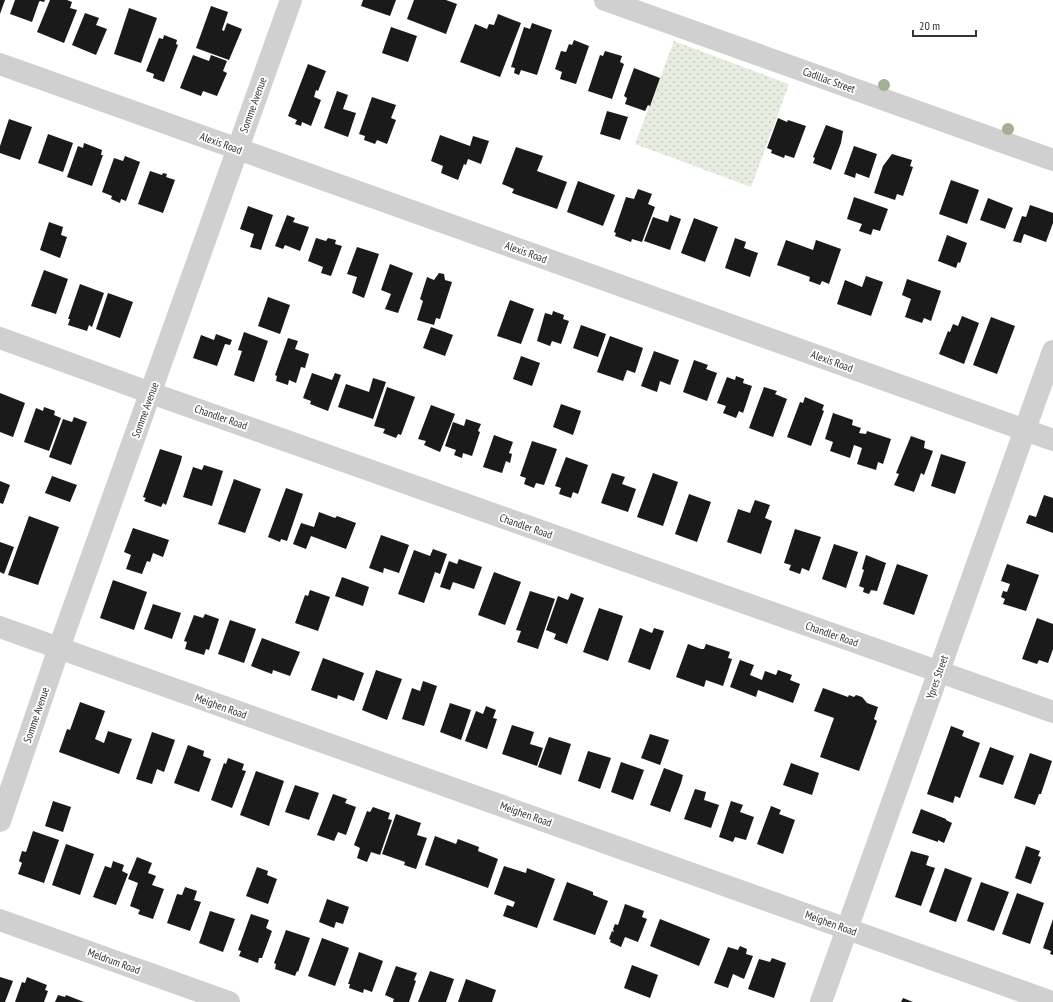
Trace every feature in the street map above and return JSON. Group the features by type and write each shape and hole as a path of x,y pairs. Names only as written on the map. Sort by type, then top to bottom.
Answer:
{"street":[{"name":"Somme Avenue","path":"0,821 59,648 291,0"},
{"name":"Cadillac Street","path":"606,0 1053,160"},
{"name":"Alexis Road","path":"0,64 1053,440"},
{"name":"Chandler Road","path":"0,338 151,393 1053,712"},
{"name":"Ypres Street","path":"821,1002 1053,351"},
{"name":"Meighen Road","path":"0,627 1052,1002"},
{"name":"Meldrum Road","path":"0,920 229,1002"}],"shaded area":[{"path":"674,41 789,84 751,187 635,144"}],"building":[{"path":"0,0 5,0 0,14"},
{"path":"15,0 45,0 44,2 39,2 32,22 10,14"},
{"path":"50,0 67,0 72,2 70,8 77,10 64,43 37,32"},
{"path":"363,0 396,0 390,16 361,6"},
{"path":"414,0 446,0 457,4 446,34 407,19"},
{"path":"211,6 228,12 222,30 224,31 227,23 242,29 229,60 196,48"},
{"path":"129,8 157,18 141,63 114,54"},
{"path":"85,13 99,18 96,25 107,29 96,55 72,45"},
{"path":"498,14 521,23 500,77 460,62 475,24 487,29 489,24 494,25"},
{"path":"532,23 552,30 537,75 521,70 519,75 514,73 515,68 511,67 524,27 530,29"},
{"path":"391,27 417,36 408,62 382,53"},
{"path":"164,35 177,40 176,44 178,45 164,82 153,78 154,74 146,71 159,38 163,39"},
{"path":"574,40 589,46 576,84 560,79 562,72 555,69 561,51 566,52 569,44 572,45"},
{"path":"605,51 622,56 620,62 624,64 612,99 588,91 600,55 603,56"},
{"path":"193,55 209,61 211,55 227,61 223,71 227,73 217,96 203,91 201,96 180,88"},
{"path":"308,64 326,71 314,97 321,100 311,126 302,122 301,126 295,124 297,120 288,116"},
{"path":"634,68 660,78 650,106 648,105 645,111 625,104 627,98 624,96"},
{"path":"337,91 348,95 343,109 356,113 348,137 324,128"},
{"path":"372,97 396,105 391,118 396,120 387,144 377,140 375,144 364,140 365,136 359,134"},
{"path":"607,111 628,117 620,140 600,134"},
{"path":"778,118 787,122 788,120 806,126 794,158 785,155 784,158 771,153 772,150 767,148"},
{"path":"9,119 32,127 20,160 0,153 0,146"},
{"path":"826,125 843,131 841,143 831,170 813,163 815,158 813,157"},
{"path":"48,134 73,143 63,172 38,163"},
{"path":"440,135 470,146 473,136 489,141 481,164 468,159 466,165 464,164 458,180 441,173 443,166 431,161"},
{"path":"84,143 102,150 101,155 103,155 92,186 67,177 78,146 83,148"},
{"path":"854,146 877,154 869,178 856,173 855,178 844,174"},
{"path":"516,147 543,156 537,171 567,182 557,209 512,193 514,189 502,184"},
{"path":"892,154 912,160 910,166 913,167 903,196 897,194 895,200 874,193 883,166"},
{"path":"125,156 140,162 126,201 121,199 120,203 111,199 112,196 102,192 114,158 123,161"},
{"path":"150,171 162,175 163,173 167,174 166,177 175,180 163,213 138,204"},
{"path":"951,180 979,190 967,224 939,214"},
{"path":"578,181 615,195 603,226 567,212"},
{"path":"638,189 652,194 648,204 655,207 642,242 632,239 631,242 615,236 616,233 614,232 626,197 634,199"},
{"path":"854,197 888,209 880,231 873,229 871,235 859,231 862,224 847,219"},
{"path":"988,198 1013,208 1005,229 980,220"},
{"path":"1030,205 1053,213 1053,223 1046,242 1024,234 1021,243 1013,241 1022,216 1026,217"},
{"path":"248,206 273,215 261,250 250,247 254,234 240,229"},
{"path":"287,215 295,218 293,222 309,227 300,251 285,245 283,249 275,246"},
{"path":"670,215 681,219 670,250 644,241 653,217 668,222"},
{"path":"694,218 718,227 705,262 681,253"},
{"path":"49,222 63,227 61,235 67,237 60,258 40,250"},
{"path":"947,235 967,243 960,263 958,262 956,268 938,261"},
{"path":"316,238 326,241 328,238 336,240 335,244 342,246 331,276 321,273 323,267 308,261"},
{"path":"735,238 746,242 744,248 758,253 750,277 725,268"},
{"path":"786,240 813,250 816,240 841,249 829,284 822,281 820,285 809,281 810,277 777,265"},
{"path":"357,247 379,254 364,298 352,293 357,277 347,274"},
{"path":"390,264 413,273 398,313 385,309 391,294 381,290"},
{"path":"44,270 68,279 56,314 31,306"},
{"path":"439,273 444,274 445,280 452,282 440,319 436,318 434,325 417,320 423,301 420,299 427,277 434,280"},
{"path":"866,276 883,282 871,316 837,304 845,280 862,287"},
{"path":"907,279 941,291 931,321 924,318 922,323 905,317 911,299 902,295"},
{"path":"80,284 104,293 92,327 89,325 87,331 68,325 70,319 68,319"},
{"path":"108,293 133,302 120,338 96,329"},
{"path":"268,297 290,305 280,334 258,326"},
{"path":"510,300 534,309 521,344 497,336"},
{"path":"553,311 564,315 563,319 569,321 561,344 552,341 550,346 537,341 545,313 552,315"},
{"path":"962,316 979,323 964,364 939,354 948,331 950,332 953,324 958,326"},
{"path":"991,317 1015,326 997,374 973,365"},
{"path":"581,325 606,334 598,357 573,348"},
{"path":"431,327 453,335 445,356 423,348"},
{"path":"244,332 268,341 254,382 234,375 242,351 238,350"},
{"path":"216,334 232,340 230,345 225,344 217,366 193,358 201,335 214,340"},
{"path":"610,336 643,348 635,373 627,370 623,381 597,372"},
{"path":"288,338 298,341 295,349 309,354 305,368 301,367 296,383 289,380 288,385 276,381 277,376 275,375"},
{"path":"654,351 679,360 670,385 660,381 657,392 641,386"},
{"path":"521,356 540,363 532,386 513,379"},
{"path":"694,360 708,365 706,369 717,373 707,401 683,392"},
{"path":"312,373 332,380 335,373 341,375 328,411 310,404 311,401 303,398"},
{"path":"736,376 744,379 743,383 752,386 743,413 739,411 736,418 723,413 726,406 717,403 727,377 735,380"},
{"path":"373,378 386,382 373,419 338,407 346,384 369,392"},
{"path":"387,387 415,397 401,435 398,434 396,438 383,433 385,429 374,426"},
{"path":"764,387 777,391 775,394 787,399 773,437 749,428"},
{"path":"0,393 25,403 13,437 0,432"},
{"path":"805,397 824,405 822,410 824,411 811,446 787,437 800,402 803,403"},
{"path":"561,404 581,411 573,435 553,427"},
{"path":"431,405 455,414 440,452 424,445 426,441 418,439"},
{"path":"44,407 55,411 54,415 61,418 49,451 24,442 36,408 43,411"},
{"path":"833,413 853,420 852,425 861,428 859,433 866,434 867,431 891,439 883,464 878,462 876,470 857,464 862,448 854,445 850,458 830,451 833,442 825,439"},
{"path":"74,417 87,422 71,465 49,457 63,419 72,422"},
{"path":"466,419 481,424 478,431 480,432 472,456 463,453 462,458 454,455 456,450 445,446 453,422 464,426"},
{"path":"494,435 513,442 509,453 512,454 510,463 506,461 502,473 483,467"},
{"path":"911,436 925,441 924,448 933,451 924,475 921,473 914,492 894,485 899,474 896,473"},
{"path":"532,441 557,449 544,485 536,483 534,488 524,484 526,478 520,476"},
{"path":"160,449 182,456 166,505 163,503 161,507 144,501 146,498 143,497"},
{"path":"941,454 966,462 955,494 931,486"},
{"path":"566,457 588,465 578,494 573,492 571,498 559,494 561,488 555,486"},
{"path":"204,465 223,471 212,506 183,497 193,467 202,470"},
{"path":"612,473 625,477 622,484 636,489 628,512 601,503"},
{"path":"653,473 678,482 663,526 637,517"},
{"path":"52,476 77,485 70,502 45,493"},
{"path":"234,479 261,489 245,533 218,524"},
{"path":"0,481 10,485 3,504 0,503"},
{"path":"286,488 303,494 287,541 281,539 280,542 268,537"},
{"path":"689,494 711,502 697,542 675,534"},
{"path":"1044,495 1053,498 1053,533 1026,523 1029,515 1036,517"},
{"path":"755,500 770,505 765,518 772,521 761,554 727,542 738,509 750,513"},
{"path":"319,512 335,518 337,516 356,523 346,549 311,536 306,549 293,544 301,523 314,527"},
{"path":"29,516 59,527 38,585 8,575"},
{"path":"133,528 169,540 163,557 153,553 150,562 147,561 142,574 126,569 131,555 124,552"},
{"path":"795,529 821,537 809,571 802,568 800,574 789,570 791,565 784,563"},
{"path":"381,535 409,545 399,573 384,568 383,573 369,568"},
{"path":"0,542 14,547 4,574 0,572"},
{"path":"834,544 858,552 846,588 822,579"},
{"path":"433,549 447,554 440,574 435,572 424,603 398,594 414,550 430,556"},
{"path":"866,555 886,563 877,591 871,590 869,594 863,592 864,588 859,586 864,570 862,569"},
{"path":"459,559 482,567 474,589 453,582 450,590 440,587 449,561 457,564"},
{"path":"897,564 928,575 914,615 883,604"},
{"path":"1007,564 1039,575 1026,611 1003,604 1005,599 1001,597 1003,591 1007,592 1010,584 1001,581"},
{"path":"494,572 521,582 505,625 478,615"},
{"path":"342,577 369,587 363,606 335,596"},
{"path":"113,580 147,592 134,630 100,618"},
{"path":"310,590 330,597 318,631 295,623 305,595 308,596"},
{"path":"530,591 555,599 538,649 517,642 521,631 516,630"},
{"path":"571,593 584,598 567,644 554,639 556,634 546,630 558,596 568,600"},
{"path":"153,604 181,613 172,639 144,629"},
{"path":"599,608 623,616 608,661 583,652"},
{"path":"205,614 219,619 209,650 206,649 204,655 185,649 187,642 184,641 194,615 203,618"},
{"path":"1037,618 1053,624 1053,649 1048,663 1039,660 1037,664 1022,659"},
{"path":"230,620 256,629 244,663 218,654"},
{"path":"640,628 652,633 654,628 664,631 650,670 628,662"},
{"path":"262,638 300,652 290,676 273,670 272,674 251,666"},
{"path":"688,644 704,649 706,644 730,652 728,658 732,659 723,686 706,680 704,687 676,677"},
{"path":"323,658 364,673 354,701 338,695 337,699 311,690"},
{"path":"740,660 754,665 750,675 762,680 765,671 776,675 778,670 792,675 790,680 800,684 793,703 758,690 756,697 730,687"},
{"path":"376,670 402,679 387,720 362,710"},
{"path":"423,681 437,686 424,726 402,719 412,688 420,691"},
{"path":"823,688 848,697 849,695 854,697 856,695 862,697 867,703 878,707 874,719 877,721 859,771 820,757 834,718 814,711"},
{"path":"80,702 105,711 95,739 104,743 108,731 132,739 119,774 59,752 67,729 70,730"},
{"path":"450,703 471,710 461,740 440,732"},
{"path":"486,706 496,710 493,718 497,719 487,749 465,741 476,711 483,714"},
{"path":"512,725 534,732 530,744 543,748 537,766 502,754"},
{"path":"951,726 964,731 962,736 980,743 960,798 955,796 953,803 927,794"},
{"path":"152,732 175,740 164,772 157,769 152,784 136,779"},
{"path":"650,734 669,740 660,765 641,758"},
{"path":"549,737 571,744 561,775 538,767"},
{"path":"188,745 204,751 203,756 211,759 199,792 174,783"},
{"path":"990,747 1014,756 1003,785 979,777"},
{"path":"588,751 611,758 600,789 578,781"},
{"path":"1030,753 1052,761 1041,794 1039,794 1035,805 1014,798"},
{"path":"228,758 244,764 242,770 246,771 232,808 211,800 224,763 226,764"},
{"path":"621,762 644,770 633,800 611,792"},
{"path":"791,763 819,773 812,795 783,785"},
{"path":"664,768 683,775 670,812 650,805"},
{"path":"256,771 284,781 269,826 240,815"},
{"path":"295,785 319,793 309,820 285,812"},
{"path":"695,789 706,792 704,800 719,805 711,828 684,819"},
{"path":"333,794 347,799 345,803 356,807 346,835 338,832 334,841 317,835"},
{"path":"53,801 71,807 63,832 45,826"},
{"path":"731,801 743,805 740,812 754,817 746,840 735,837 733,842 719,837"},
{"path":"771,806 781,810 779,814 795,820 783,854 757,844"},
{"path":"373,807 390,813 388,819 392,820 380,855 371,852 367,862 357,858 360,848 354,845 367,811 370,812"},
{"path":"921,809 952,823 944,843 912,833"},
{"path":"396,814 421,823 417,835 427,838 416,869 404,865 405,862 382,854"},
{"path":"33,831 59,840 44,883 18,874 22,863 19,861 22,851 26,852"},
{"path":"435,836 456,844 458,839 479,847 478,851 498,859 488,888 425,865"},
{"path":"66,844 94,854 80,895 52,885"},
{"path":"1026,846 1040,851 1038,856 1041,857 1031,884 1015,878"},
{"path":"911,851 929,856 926,865 935,868 921,906 895,897"},
{"path":"137,857 152,863 148,873 156,876 152,885 164,889 153,919 138,914 140,910 130,906 138,883 128,879"},
{"path":"113,861 124,865 122,871 128,874 116,905 93,897 105,866 111,868"},
{"path":"504,866 526,873 527,868 555,879 537,928 503,916 507,905 513,907 515,902 494,894"},
{"path":"257,867 268,871 267,875 277,879 268,904 246,896"},
{"path":"945,868 972,878 956,922 929,912"},
{"path":"567,882 593,892 593,895 608,901 595,935 553,920"},
{"path":"981,882 1009,892 994,931 967,921"},
{"path":"185,887 197,891 194,900 201,902 190,931 167,923 177,894 182,895"},
{"path":"1017,893 1044,903 1030,944 1002,934"},
{"path":"327,899 349,907 343,924 336,922 334,928 319,922"},
{"path":"625,904 644,911 642,917 647,919 638,942 625,937 621,947 610,942 611,940 609,939 612,931 614,932 613,929 615,924 618,925"},
{"path":"210,911 235,919 223,952 199,943"},
{"path":"251,914 269,920 266,928 272,931 262,958 259,958 258,963 239,956 241,951 238,950"},
{"path":"660,919 710,939 699,966 650,946"},
{"path":"1053,919 1053,955 1050,954 1051,951 1043,948"},
{"path":"286,930 310,938 298,972 297,971 295,976 275,969 276,964 274,963"},
{"path":"322,938 349,948 335,986 308,976"},
{"path":"740,946 747,949 746,954 753,956 744,979 733,974 728,988 714,983 728,947 738,950"},
{"path":"359,952 383,961 372,992 364,989 363,993 349,988 350,984 348,984"},
{"path":"772,958 786,963 774,998 748,989 759,959 770,962"},
{"path":"632,965 658,975 650,998 624,988"},
{"path":"396,966 417,973 409,1002 393,1002 394,999 385,995"},
{"path":"430,971 454,979 446,1002 418,1002"},
{"path":"0,977 13,981 5,1002 0,1002"},
{"path":"27,977 47,985 45,990 48,991 44,1002 15,1002 22,982 25,983"},
{"path":"466,979 496,990 492,1002 458,1002"},
{"path":"58,995 65,997 66,995 84,1002 55,1002"},
{"path":"903,998 913,1002 901,1002"}]}
